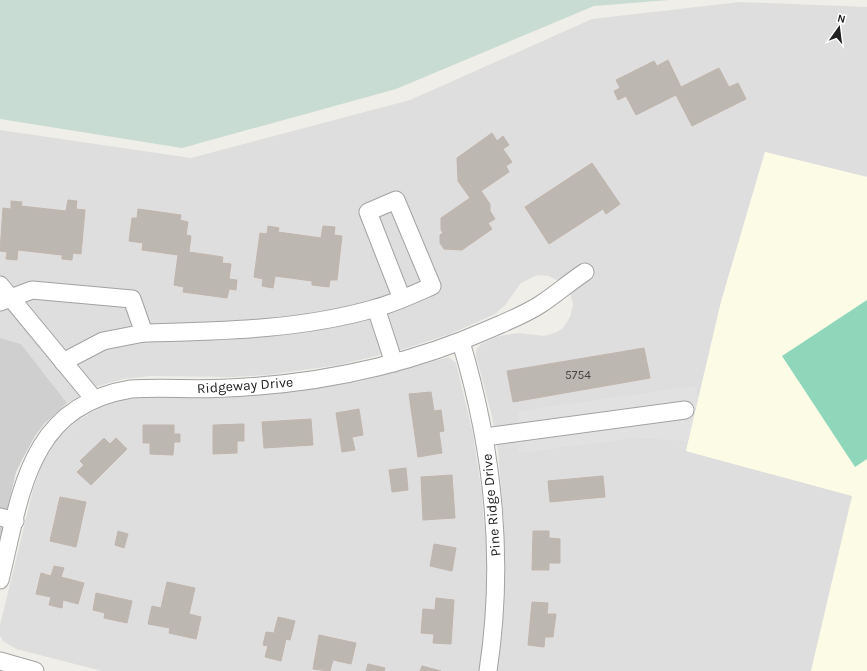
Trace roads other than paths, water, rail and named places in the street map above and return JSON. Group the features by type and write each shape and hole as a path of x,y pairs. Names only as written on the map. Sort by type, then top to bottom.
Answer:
{"street":[{"path":"63,362 103,342 144,333 225,331 319,321 376,308 402,299 432,286 396,200 368,212 402,299"},
{"name":"Ridgeway Drive","path":"0,580 7,519 38,450 56,426 74,411 94,399 131,389 228,388 278,384 356,373 461,342 540,305 585,272"},
{"path":"0,285 5,300 63,362 94,399"},
{"path":"5,300 32,290 132,298 144,333"},
{"path":"376,308 394,363"},
{"name":"Pine Ridge Drive","path":"461,342 475,390 485,437 496,540 494,618 488,671"},
{"path":"485,437 685,410"},
{"path":"0,661 35,671"}]}
